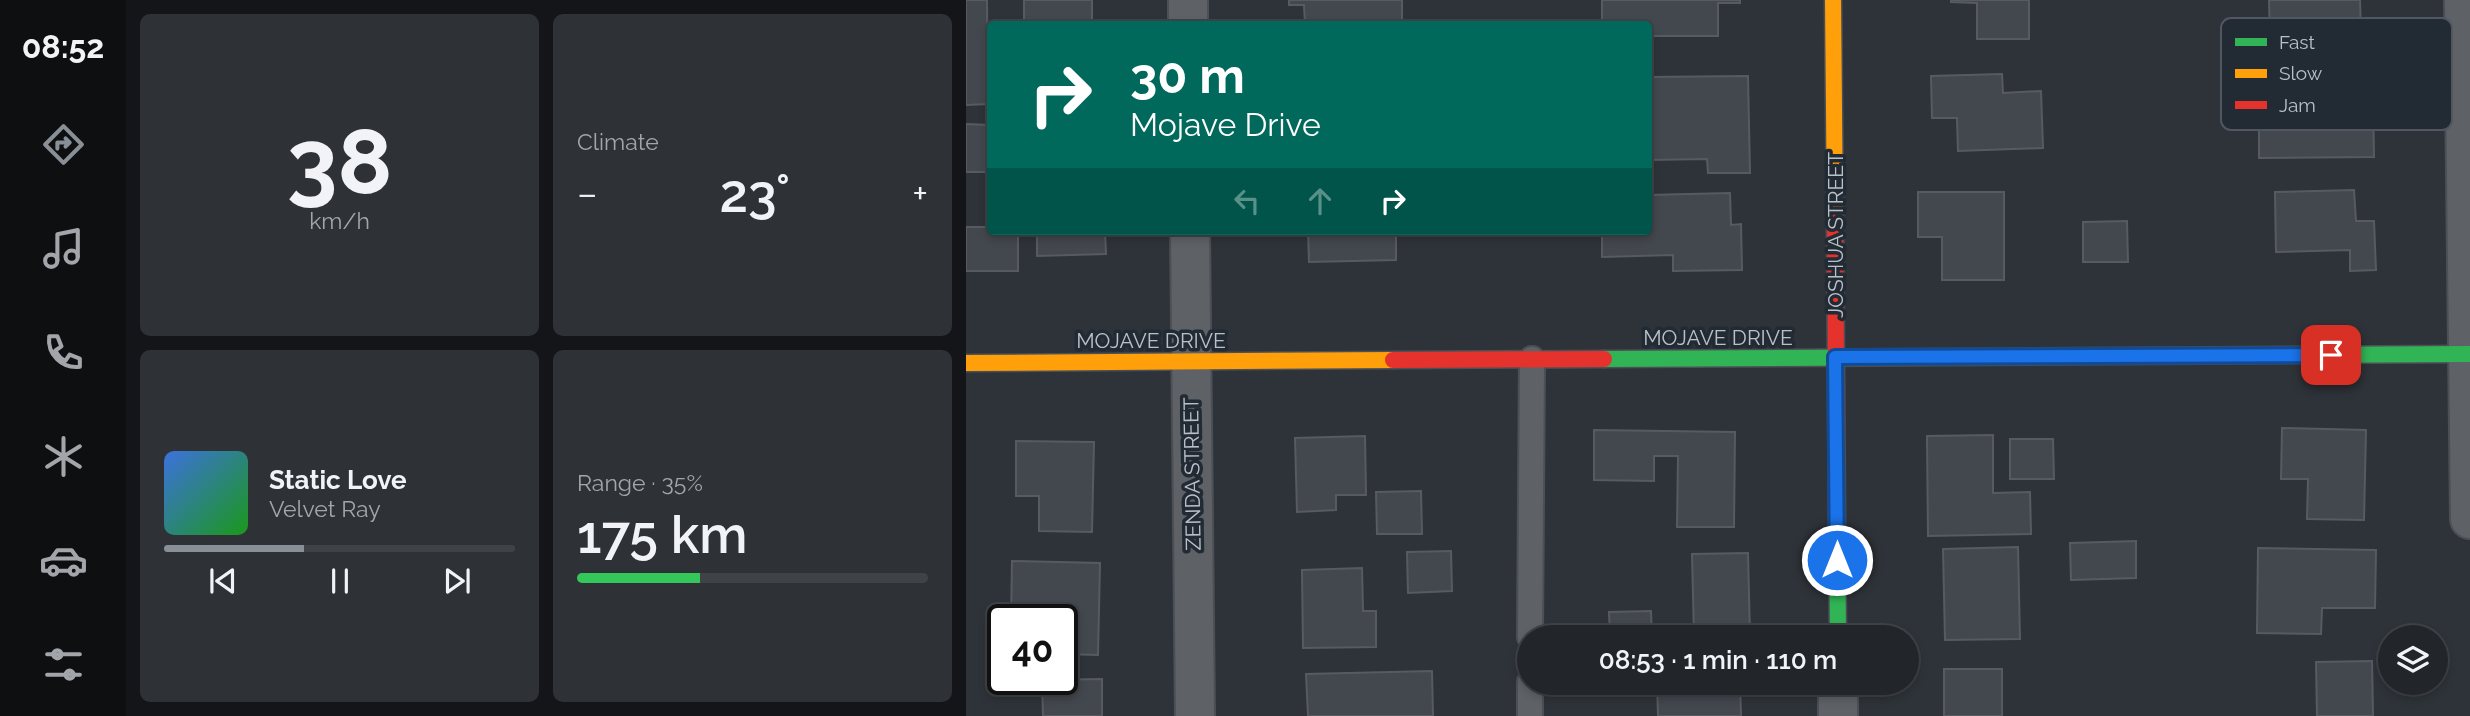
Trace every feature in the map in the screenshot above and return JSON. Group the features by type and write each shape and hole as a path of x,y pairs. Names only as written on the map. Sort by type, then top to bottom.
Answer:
{"street":[{"path":"1188,0 1188,21"},
{"name":"JOSHUA STREET","path":"1833,0 1838,625"},
{"path":"2464,0 2470,519"},
{"name":"ZENDA STREET","path":"1190,235 1195,716"},
{"name":"MOJAVE DRIVE","path":"966,363 2470,355"},
{"path":"1838,695 1838,716"}],"lane":[{"path":"1530,625 1532,359"},
{"path":"1530,695 1530,716"}],"building":[{"path":"966,0 987,0 987,104 966,105"},
{"path":"1024,0 1092,0 1092,21 1024,21"},
{"path":"1289,0 1402,0 1402,21 1305,21 1304,5 1289,5"},
{"path":"1602,0 1740,0 1740,3 1718,3 1718,36 1652,36 1652,21 1602,21"},
{"path":"1951,0 2029,0 2029,39 1977,39 1977,3"},
{"path":"2269,0 2360,0 2361,18 2269,18"},
{"path":"2002,74 2003,93 2041,91 2043,148 1958,151 1957,118 1932,118 1931,76"},
{"path":"1748,76 1750,173 1708,173 1707,159 1652,160 1652,77"},
{"path":"966,124 987,125 987,172 966,172"},
{"path":"2259,130 2374,130 2374,157 2259,158"},
{"path":"2354,190 2356,221 2374,221 2376,270 2350,271 2350,250 2276,252 2275,192"},
{"path":"1918,192 2004,192 2004,280 1942,280 1942,237 1918,237"},
{"path":"1730,193 1731,225 1741,224 1742,270 1673,271 1673,255 1602,257 1602,235 1652,235 1652,195"},
{"path":"2127,221 2128,262 2083,262 2083,222"},
{"path":"966,227 987,227 987,235 1018,235 1018,271 966,271"},
{"path":"1037,235 1105,235 1106,254 1037,256"},
{"path":"1308,235 1396,235 1396,260 1309,262"},
{"path":"2282,428 2366,430 2364,520 2307,519 2308,479 2281,479"},
{"path":"1594,430 1735,432 1734,527 1677,527 1678,456 1654,456 1654,481 1594,480"},
{"path":"1993,435 1993,493 2030,492 2031,534 1928,536 1927,436"},
{"path":"1365,436 1366,495 1336,495 1336,510 1297,512 1295,438"},
{"path":"2010,439 2053,439 2054,479 2010,479"},
{"path":"1016,441 1094,442 1092,532 1039,531 1039,496 1016,496"},
{"path":"1421,491 1422,534 1377,534 1376,492"},
{"path":"2136,541 2136,578 2071,580 2070,543"},
{"path":"2018,547 2020,639 1945,640 1943,549"},
{"path":"2258,548 2376,550 2375,608 2322,608 2321,634 2257,633"},
{"path":"1451,551 1452,591 1408,593 1407,552"},
{"path":"1748,553 1750,625 1694,625 1692,554"},
{"path":"1012,561 1100,563 1098,655 1078,654 1078,604 1011,604"},
{"path":"1362,568 1363,611 1376,611 1376,647 1303,648 1302,570"},
{"path":"1651,611 1652,625 1610,625 1609,612"},
{"path":"2372,661 2373,716 2317,716 2316,662"},
{"path":"1944,669 2002,669 2002,716 1944,716"},
{"path":"1432,671 1433,716 1308,716 1306,674"},
{"path":"1078,679 1102,679 1102,716 1043,716 1042,695 1078,695"},
{"path":"1657,695 1740,695 1741,716 1658,716"}],"traffic: fast":[{"path":"1604,359 2470,354"},
{"path":"1837,527 1838,625"}],"traffic: slow":[{"path":"1833,0 1835,217"},
{"path":"966,363 1393,360"}],"traffic: jam":[{"path":"1835,217 1837,527"},
{"path":"1393,360 1604,359"}],"route":[{"path":"1837,560 1835,357 2331,355"}]}
